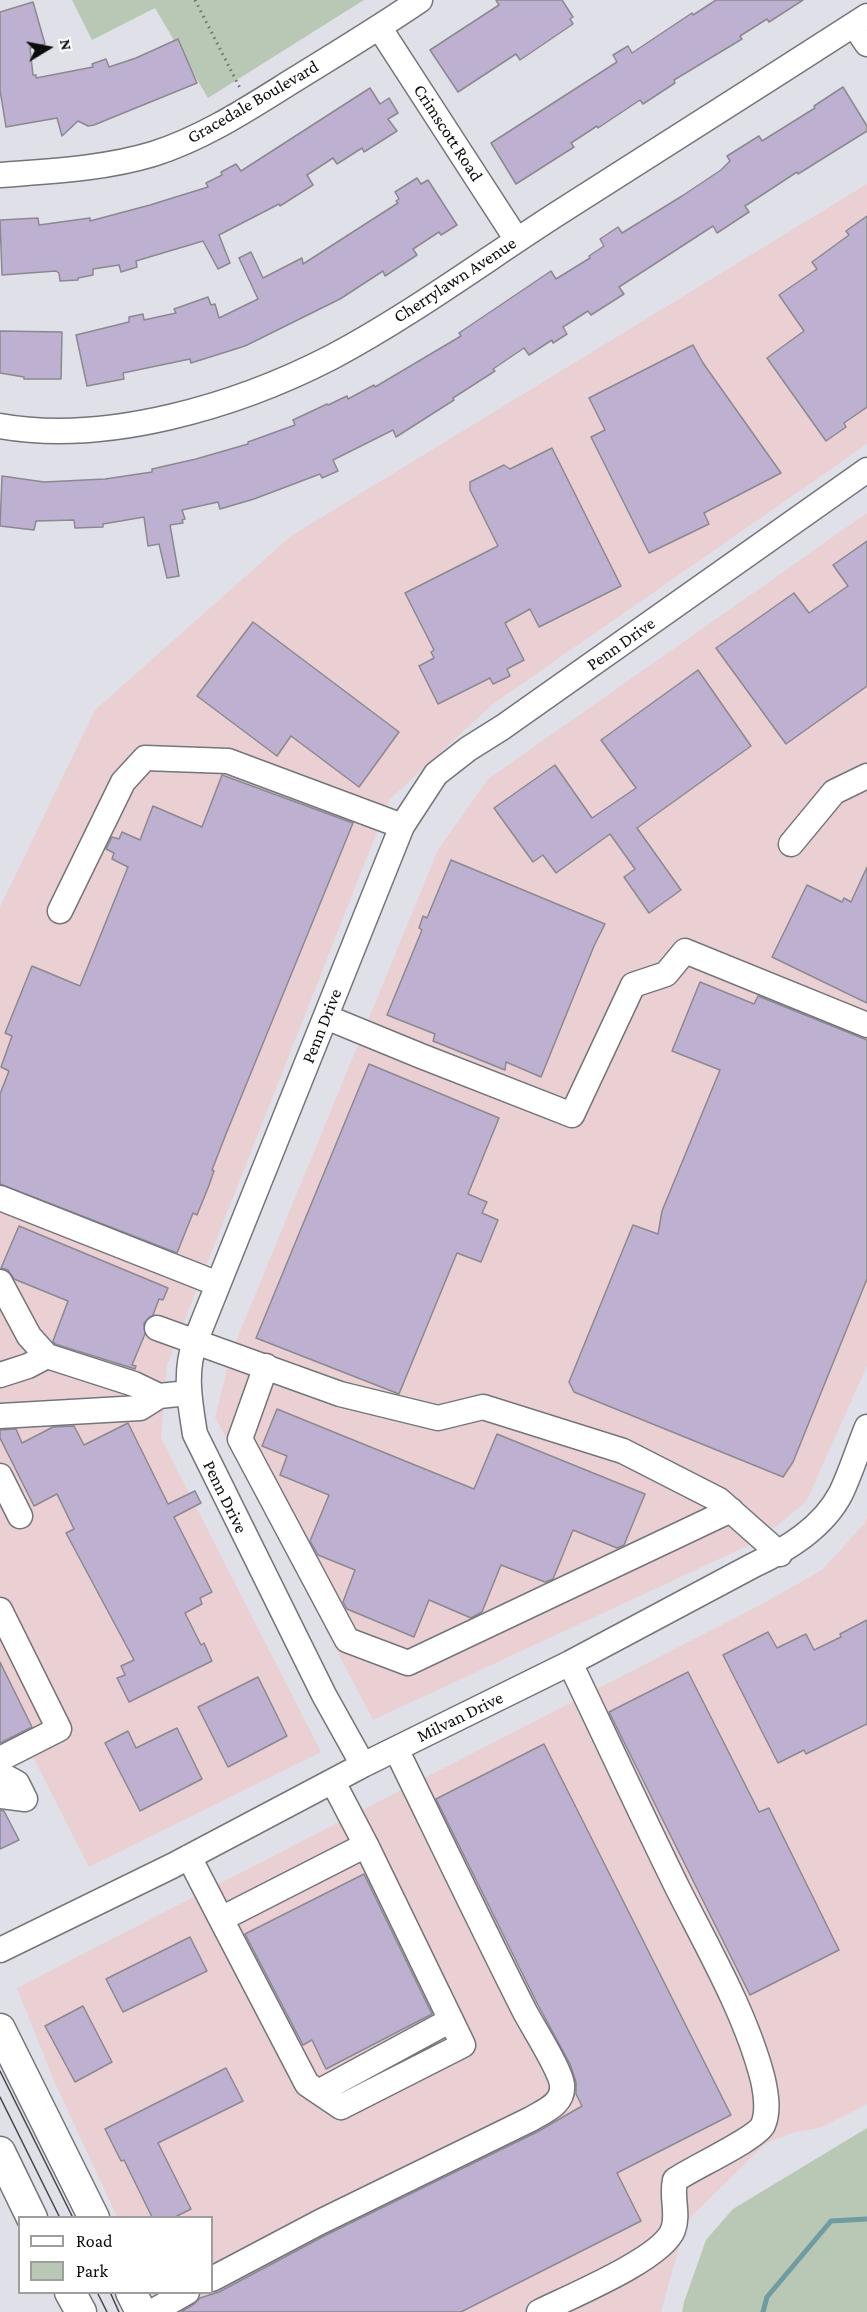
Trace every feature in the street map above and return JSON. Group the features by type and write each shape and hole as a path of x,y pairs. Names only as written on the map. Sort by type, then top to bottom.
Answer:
{"main road":[{"path":"0,2029 94,2216"},
{"path":"0,2152 32,2216"},
{"path":"71,2294 81,2312"},
{"path":"132,2294 141,2312"}],"street":[{"name":"Gracedale Boulevard","path":"0,175 88,168 154,153 199,135 250,108 420,0"},
{"name":"Crimscott Road","path":"380,27 517,240"},
{"name":"Cherrylawn Avenue","path":"0,426 57,432 113,427 171,417 251,391 321,362 361,340 517,240 863,28"},
{"name":"Penn Drive","path":"363,1765 324,1695 195,1434 188,1393 190,1354 402,826 436,774 867,470"},
{"path":"60,911 123,782 145,758 228,761 402,826"},
{"path":"791,844 834,792 867,776"},
{"path":"326,1017 572,1115 633,985 666,974 685,951 867,1024"},
{"path":"0,1198 219,1284"},
{"path":"0,1282 29,1336 47,1356 134,1384 159,1396"},
{"path":"157,1328 340,1394 438,1418 483,1407 623,1451 719,1500 780,1554"},
{"path":"0,1376 47,1356"},
{"path":"266,1366 240,1438 347,1640 408,1664 731,1510"},
{"path":"0,1416 140,1408 159,1396 188,1393"},
{"name":"Milvan Drive","path":"0,1950 189,1857 363,1765 570,1663 752,1566 780,1554 815,1526 840,1494 867,1428"},
{"path":"0,1476 20,1516"},
{"path":"0,1610 59,1729 0,1759"},
{"path":"539,2312 646,2258 668,2241 674,2228 675,2209 672,2192 675,2180 691,2169 747,2140 762,2126 767,2104 751,2043 723,1979 570,1663"},
{"path":"213,2278 320,2222 531,2119 554,2105 562,2096 562,2083 557,2072 515,1992 396,1749"},
{"path":"0,1779 6,1778 17,1783 25,1799 0,1796"},
{"path":"189,1857 306,2084 320,2091 341,2107 463,2045 333,1782"},
{"path":"221,1919 366,1845"},
{"path":"152,2312 184,2294"}],"path":[{"path":"195,0 250,108"}],"shaded area":[{"path":"867,184 867,444 493,704 390,799 167,1365 161,1438 321,1752 89,1867 31,1753 0,1769 0,907 95,710 291,536"},
{"path":"867,513 867,1366 806,1502 758,1541 373,1720 215,1417 232,1351 438,850 488,779"},
{"path":"867,1517 867,2104 820,2128 794,2132 765,2144 686,2222 661,2312 161,2312 152,2294 213,2294 213,2216 117,2216 54,2081 17,1988 764,1603 822,1570 865,1523"}],"green space":[{"path":"72,0 364,0 208,98 155,8 92,40"},
{"path":"867,2128 867,2312 682,2312 706,2240 733,2209"}],"building":[{"path":"496,0 562,0 573,17 570,19 573,24 520,60 516,54 458,92 430,50 499,5"},
{"path":"716,0 803,0 769,22 767,19 740,36 742,39 674,80 675,83 643,104 640,100 598,128 597,126 571,143 574,147 516,184 491,143 617,62 613,55 628,46 632,53 692,13 693,15"},
{"path":"33,2 45,44 30,48 33,75 36,75 36,78 93,67 92,64 106,59 109,67 136,58 178,39 197,83 94,125 88,126 78,121 62,136 57,118 6,127 0,90 0,12"},
{"path":"843,87 867,126 867,131 745,206 749,212 717,233 713,226 619,287 624,294 591,315 588,311 563,327 567,334 553,343 552,340 529,355 524,348 493,369 495,371 453,398 454,400 396,437 393,430 333,460 338,471 322,478 320,474 220,509 218,502 182,510 185,519 182,520 183,523 170,525 179,576 167,578 159,544 148,546 144,517 103,524 103,527 75,528 74,520 36,521 34,530 0,526 2,476 44,482 105,479 152,472 152,469 248,444 248,442 295,425 293,420 327,404 347,396 348,399 374,385 375,387 461,336 459,333 551,271 556,279 590,258 589,256 604,246 600,239 618,227 622,233 682,196 721,170 730,161 727,156 759,136 762,141 815,108 814,106"},
{"path":"370,88 380,104 389,98 398,113 388,119 397,131 364,152 362,148 337,164 333,158 307,175 313,185 280,206 279,204 219,235 230,263 218,269 203,241 136,261 137,267 121,272 119,265 93,269 93,275 78,278 78,280 60,281 59,273 56,271 2,275 0,220 38,218 39,225 90,218 90,221 208,187 206,183 222,175 221,172 236,164 241,171"},
{"path":"417,178 421,184 428,180 457,225 441,235 439,232 413,249 417,255 385,276 383,271 340,299 245,346 191,363 190,359 123,373 124,379 87,386 76,335 129,322 129,317 143,314 144,320 176,313 174,309 208,297 211,305 215,304 219,318 258,299 239,258 251,252 263,278 302,258 303,264 398,203 396,201 399,199 395,192"},
{"path":"867,216 867,407 844,423 846,427 826,441 767,358 804,331 779,295 817,269 812,262 849,235 846,231"},
{"path":"0,331 62,332 61,379 24,379 24,377 0,373"},
{"path":"693,345 703,363 781,473 704,513 709,524 649,553 591,437 605,430 589,398"},
{"path":"552,448 621,586 539,627 530,609 505,623 524,660 507,669 510,676 493,684 490,678 438,704 419,666 434,658 431,652 434,650 405,593 498,546 470,490 470,482 504,465 510,469"},
{"path":"867,541 867,686 786,744 716,648 794,593 809,613 848,586 833,565"},
{"path":"253,622 399,732 359,787 291,736 277,756 197,696"},
{"path":"698,670 751,746 637,828 681,890 649,913 624,877 635,869 610,834 556,873 543,855 533,862 494,808 555,765 592,818 636,788 601,740"},
{"path":"222,775 353,823 226,1134 197,1215 193,1213 177,1253 0,1184 0,1094 9,1071 1,1067 12,1036 5,1033 32,966 80,986 128,867 112,859 114,853 106,849 112,837 119,839 122,832 140,840 153,806 202,827"},
{"path":"451,860 605,924 541,1077 506,1062 505,1070 433,1041 435,1034 387,1015 422,930 419,928 423,916 427,918"},
{"path":"867,867 867,1003 772,957 807,885 842,902 844,898 851,902"},
{"path":"700,982 754,1004 758,996 867,1040 867,1279 793,1462 783,1477 574,1392 569,1382 633,1225 658,1234 662,1211 720,1070 672,1051"},
{"path":"369,1064 499,1118 468,1194 487,1202 482,1213 498,1220 481,1262 457,1253 399,1394 256,1338"},
{"path":"19,1226 168,1288 163,1300 159,1299 153,1315 144,1323 145,1334 132,1365 136,1366 135,1369 55,1344 53,1341 68,1301 14,1279 8,1270 1,1268"},
{"path":"277,1409 474,1489 497,1434 645,1494 624,1545 617,1548 573,1530 553,1579 545,1582 501,1565 482,1612 471,1618 429,1600 414,1637 347,1609 343,1602 355,1570 318,1555 310,1541 329,1495 280,1475 287,1456 262,1446"},
{"path":"128,1423 168,1504 195,1491 201,1503 174,1517 212,1592 200,1598 202,1604 185,1613 201,1645 204,1643 212,1661 129,1702 117,1678 125,1675 121,1666 134,1660 66,1533 74,1529 57,1494 34,1506 0,1438 0,1430 16,1429 22,1443 53,1427 74,1426 84,1445"},
{"path":"867,1620 867,1724 806,1754 804,1750 778,1763 723,1655 768,1632 777,1648 806,1634 814,1650 841,1637 840,1634"},
{"path":"0,1662 32,1727 0,1743"},
{"path":"688,1672 759,1812 769,1808 839,1950 750,1995 609,1712"},
{"path":"258,1677 287,1736 228,1767 198,1707"},
{"path":"177,1728 202,1779 140,1811 105,1743 128,1731 136,1748"},
{"path":"544,1744 731,2115 617,2173 641,2221 461,2312 181,2312 200,2298 219,2292 326,2235 537,2132 582,2106 576,2094 576,2082 570,2064 538,2005 436,1799"},
{"path":"0,1810 4,1811 19,1840 0,1849"},
{"path":"364,1874 432,2014 326,2069 312,2040 303,2045 245,1934"},
{"path":"190,1937 207,1971 123,2012 106,1979"},
{"path":"83,2006 112,2062 75,2082 45,2026"},
{"path":"226,2068 243,2101 158,2143 191,2209 177,2216 152,2216 124,2160 121,2161 105,2129"}],"waterway":[{"path":"763,2312 767,2297 831,2221 867,2219"}],"tram line":[{"path":"0,2071 72,2216"},
{"path":"0,2097 59,2216"},
{"path":"98,2294 107,2312"},
{"path":"111,2294 119,2312"}]}
